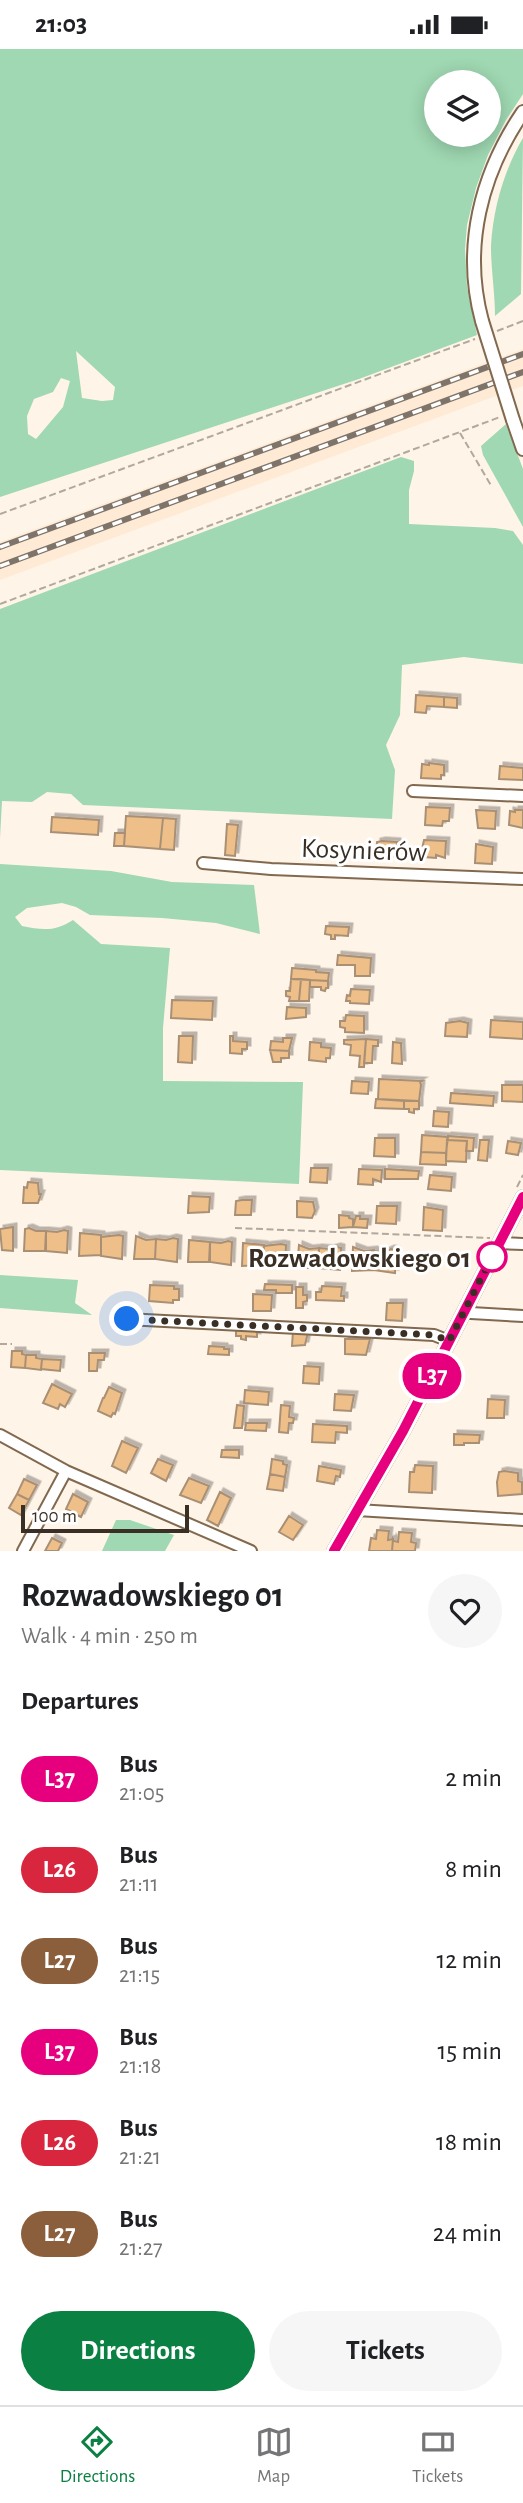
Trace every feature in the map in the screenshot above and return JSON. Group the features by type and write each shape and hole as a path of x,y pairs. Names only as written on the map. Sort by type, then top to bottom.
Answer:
{"street":[{"path":"523,112 503,142 479,208 474,255 475,286 482,321 523,449"},
{"path":"412,791 523,796"},
{"name":"Kosynierów","path":"203,863 271,869 523,880"},
{"path":"334,1551 403,1431 522,1200"},
{"path":"500,1241 523,1244"},
{"path":"464,1311 471,1314 523,1316"},
{"path":"127,1319 434,1335 449,1341"},
{"path":"0,1435 66,1471 251,1551"},
{"path":"23,1551 66,1471"},
{"path":"357,1510 523,1520"}],"path":[{"path":"496,331 523,321"},
{"path":"0,514 483,336"},
{"path":"0,604 460,432 511,417"},
{"path":"460,432 492,487"},
{"path":"235,1228 500,1241"},
{"path":"0,1344 12,1344"}],"shaded area":[{"path":"523,349 523,386 0,580 0,542"}],"green space":[{"path":"0,49 523,49 523,94 501,130 501,70 424,70 424,147 492,147 476,188 467,225 465,249 467,287 477,335 359,379 0,497","holes":["76,351 115,387 113,400 82,398","61,378 70,381 63,407 36,439 28,434 27,416 34,399 53,392"]},
{"path":"523,138 521,294 495,316 491,246 494,218 505,176"},
{"path":"506,424 523,469 523,527 483,455 481,446"},
{"path":"401,457 414,461 409,490 409,524 513,531 523,545 523,664 464,657 402,665 400,715 386,745 395,770 392,819 83,805 71,794 47,792 32,802 2,801 0,838 0,609"},
{"path":"0,864 111,871 172,882 254,885 260,934 216,923 90,915 62,903 27,908 15,917 22,926 42,929 60,927 73,920 101,944 170,948 163,1028 163,1081 303,1082 299,1184 0,1170"},
{"path":"0,1275 78,1280 75,1303 92,1315 0,1308"},
{"path":"116,1520 130,1520 174,1535 165,1551 102,1551"}],"building":[{"path":"416,695 444,697 444,707 427,706 426,713 415,712"},
{"path":"444,697 457,698 457,708 444,707"},
{"path":"422,764 444,765 441,779 421,778"},
{"path":"500,766 523,768 523,780 499,779"},
{"path":"426,807 450,808 449,821 443,821 442,826 425,825"},
{"path":"476,810 496,811 495,829 478,828"},
{"path":"523,810 523,828 509,825 510,811"},
{"path":"126,816 163,818 160,849 124,846"},
{"path":"52,817 99,820 98,835 51,832"},
{"path":"163,818 176,819 174,850 160,849"},
{"path":"227,824 238,825 235,856 225,855"},
{"path":"115,833 125,833 124,846 114,846"},
{"path":"424,840 446,841 445,858 436,855 436,858 424,857"},
{"path":"377,842 397,842 396,857 376,855"},
{"path":"476,844 493,847 492,864 475,863"},
{"path":"326,926 349,927 348,936 335,935 335,939 331,939 331,935 325,934"},
{"path":"338,955 371,958 370,976 355,976 355,965 337,965"},
{"path":"292,968 329,973 328,981 291,979"},
{"path":"291,979 301,979 299,1001 289,1001 290,997 286,996 286,991 290,991"},
{"path":"301,979 310,980 309,1001 299,1001"},
{"path":"310,980 328,981 328,988 325,991 321,990 321,987 310,987"},
{"path":"351,989 370,990 369,1004 346,1001"},
{"path":"172,1000 213,1001 212,1020 171,1018"},
{"path":"287,1007 306,1008 306,1017 286,1019"},
{"path":"346,1015 364,1016 364,1033 345,1032 345,1028 340,1027 340,1021 345,1021"},
{"path":"491,1020 523,1022 523,1039 490,1037"},
{"path":"446,1023 468,1023 467,1037 445,1036"},
{"path":"179,1036 193,1036 192,1063 178,1062"},
{"path":"230,1036 233,1036 233,1041 247,1042 247,1049 242,1049 242,1054 230,1053"},
{"path":"283,1038 292,1038 289,1051 270,1050 271,1041 283,1042"},
{"path":"366,1039 378,1040 378,1046 373,1046 372,1063 364,1063"},
{"path":"366,1039 364,1067 359,1067 360,1056 350,1055 351,1045 344,1044 344,1040"},
{"path":"310,1042 331,1048 330,1058 326,1058 326,1062 309,1060"},
{"path":"393,1042 401,1043 402,1064 392,1063"},
{"path":"270,1050 289,1051 289,1058 273,1062"},
{"path":"379,1079 422,1081 419,1101 378,1099"},
{"path":"352,1081 369,1082 368,1094 351,1093"},
{"path":"502,1085 523,1085 523,1102 502,1101"},
{"path":"451,1093 494,1096 493,1106 450,1103"},
{"path":"376,1099 404,1101 404,1109 375,1108"},
{"path":"404,1101 419,1101 419,1109 414,1109 414,1113 409,1112 409,1109 404,1109"},
{"path":"434,1111 449,1112 448,1127 433,1126"},
{"path":"422,1135 448,1137 446,1153 421,1152"},
{"path":"448,1136 474,1138 473,1151 466,1151 467,1141 447,1140"},
{"path":"375,1138 395,1138 395,1157 374,1156"},
{"path":"447,1140 467,1141 466,1162 446,1161"},
{"path":"480,1140 489,1140 487,1161 478,1160"},
{"path":"508,1141 521,1143 518,1155 506,1153"},
{"path":"421,1152 446,1153 446,1165 420,1164"},
{"path":"311,1168 328,1168 327,1183 310,1182"},
{"path":"359,1169 382,1170 381,1182 373,1179 373,1185 358,1184"},
{"path":"385,1169 419,1171 418,1179 385,1179"},
{"path":"430,1175 452,1177 451,1191 428,1189"},
{"path":"28,1182 38,1183 41,1194 38,1203 23,1203 24,1187 27,1188"},
{"path":"189,1196 210,1197 209,1212 188,1213"},
{"path":"252,1200 251,1215 235,1215 236,1201"},
{"path":"297,1201 313,1202 315,1211 312,1218 297,1217"},
{"path":"377,1206 397,1206 396,1224 376,1223"},
{"path":"424,1207 443,1210 442,1231 423,1230"},
{"path":"339,1215 353,1219 353,1227 339,1228"},
{"path":"356,1216 368,1219 367,1228 353,1227"},
{"path":"13,1227 13,1251 2,1250 0,1229"},
{"path":"25,1229 46,1231 45,1251 24,1251"},
{"path":"46,1231 68,1231 67,1253 46,1251"},
{"path":"80,1233 101,1235 101,1255 79,1256"},
{"path":"123,1236 122,1259 101,1256 101,1237"},
{"path":"136,1236 146,1240 156,1239 155,1259 134,1259"},
{"path":"156,1239 178,1239 177,1262 155,1259"},
{"path":"189,1240 210,1242 209,1262 188,1262"},
{"path":"210,1242 232,1242 231,1265 210,1262"},
{"path":"243,1243 264,1245 263,1265 242,1266"},
{"path":"286,1245 285,1268 263,1265 264,1246"},
{"path":"299,1245 309,1249 319,1248 318,1268 297,1268"},
{"path":"353,1247 364,1251 374,1250 373,1270 352,1271"},
{"path":"319,1248 341,1248 340,1270 319,1268"},
{"path":"396,1250 395,1273 373,1270 374,1251 384,1252"},
{"path":"265,1284 292,1285 292,1293 264,1290"},
{"path":"150,1285 174,1286 174,1289 179,1289 179,1300 173,1300 173,1303 149,1301"},
{"path":"322,1286 342,1287 341,1296 344,1296 344,1301 316,1300 316,1292 321,1292"},
{"path":"296,1287 303,1287 303,1295 307,1295 303,1308 296,1308"},
{"path":"253,1294 272,1295 271,1311 253,1311"},
{"path":"387,1303 403,1303 402,1321 386,1320"},
{"path":"236,1328 257,1329 257,1337 246,1336 246,1340 241,1339 241,1336 236,1336"},
{"path":"293,1331 308,1332 305,1345 292,1346"},
{"path":"345,1339 370,1339 366,1355 345,1354"},
{"path":"209,1346 229,1349 229,1355 208,1354"},
{"path":"12,1351 22,1351 22,1354 26,1355 25,1368 11,1367"},
{"path":"89,1353 105,1353 104,1360 98,1360 97,1371 89,1371"},
{"path":"26,1355 36,1355 36,1358 42,1359 41,1370 25,1368"},
{"path":"42,1359 61,1360 60,1371 41,1369"},
{"path":"304,1366 320,1367 319,1384 303,1383"},
{"path":"52,1384 72,1394 65,1407 60,1404 58,1409 43,1403"},
{"path":"109,1387 122,1393 115,1414 111,1417 98,1411"},
{"path":"245,1390 269,1392 268,1405 244,1403"},
{"path":"335,1394 354,1395 351,1411 334,1410"},
{"path":"488,1399 505,1400 504,1418 487,1418"},
{"path":"237,1405 244,1406 242,1428 234,1428"},
{"path":"281,1405 290,1406 289,1417 294,1418 293,1423 289,1423 288,1433 279,1432"},
{"path":"246,1423 267,1423 266,1431 245,1430"},
{"path":"313,1424 347,1426 347,1433 336,1432 335,1443 312,1442"},
{"path":"454,1434 480,1435 479,1443 454,1445"},
{"path":"122,1441 138,1448 126,1473 112,1466"},
{"path":"222,1450 239,1450 239,1458 221,1457"},
{"path":"158,1459 173,1465 166,1481 151,1473"},
{"path":"272,1459 283,1461 283,1464 287,1465 285,1477 270,1474"},
{"path":"415,1465 433,1466 432,1493 409,1492 410,1472 414,1472"},
{"path":"319,1466 341,1470 340,1477 336,1476 334,1484 317,1481"},
{"path":"499,1472 518,1473 518,1481 522,1482 522,1494 498,1496"},
{"path":"270,1474 285,1477 283,1491 267,1489"},
{"path":"189,1478 209,1486 201,1503 180,1495"},
{"path":"24,1479 37,1485 29,1500 17,1494"},
{"path":"220,1492 231,1498 218,1526 207,1520"},
{"path":"17,1494 29,1500 21,1515 9,1508"},
{"path":"73,1494 88,1502 81,1517 66,1509"},
{"path":"289,1516 303,1525 293,1540 279,1532"},
{"path":"377,1530 389,1531 388,1540 393,1539 392,1551 369,1551 371,1538 376,1539"},
{"path":"399,1532 412,1533 411,1542 416,1543 415,1551 392,1551 393,1539 398,1542"},
{"path":"52,1538 62,1543 58,1551 45,1551"}],"railway":[{"path":"0,547 523,354"},
{"path":"0,566 523,372"}],"bus line":[{"name":"L37","path":"334,1551 403,1431 523,1197"}],"place":[{"name":"Rozwadowskiego 01","path":"492,1257"}],"route":[{"path":"127,1319 434,1335 449,1341 492,1257"}]}
